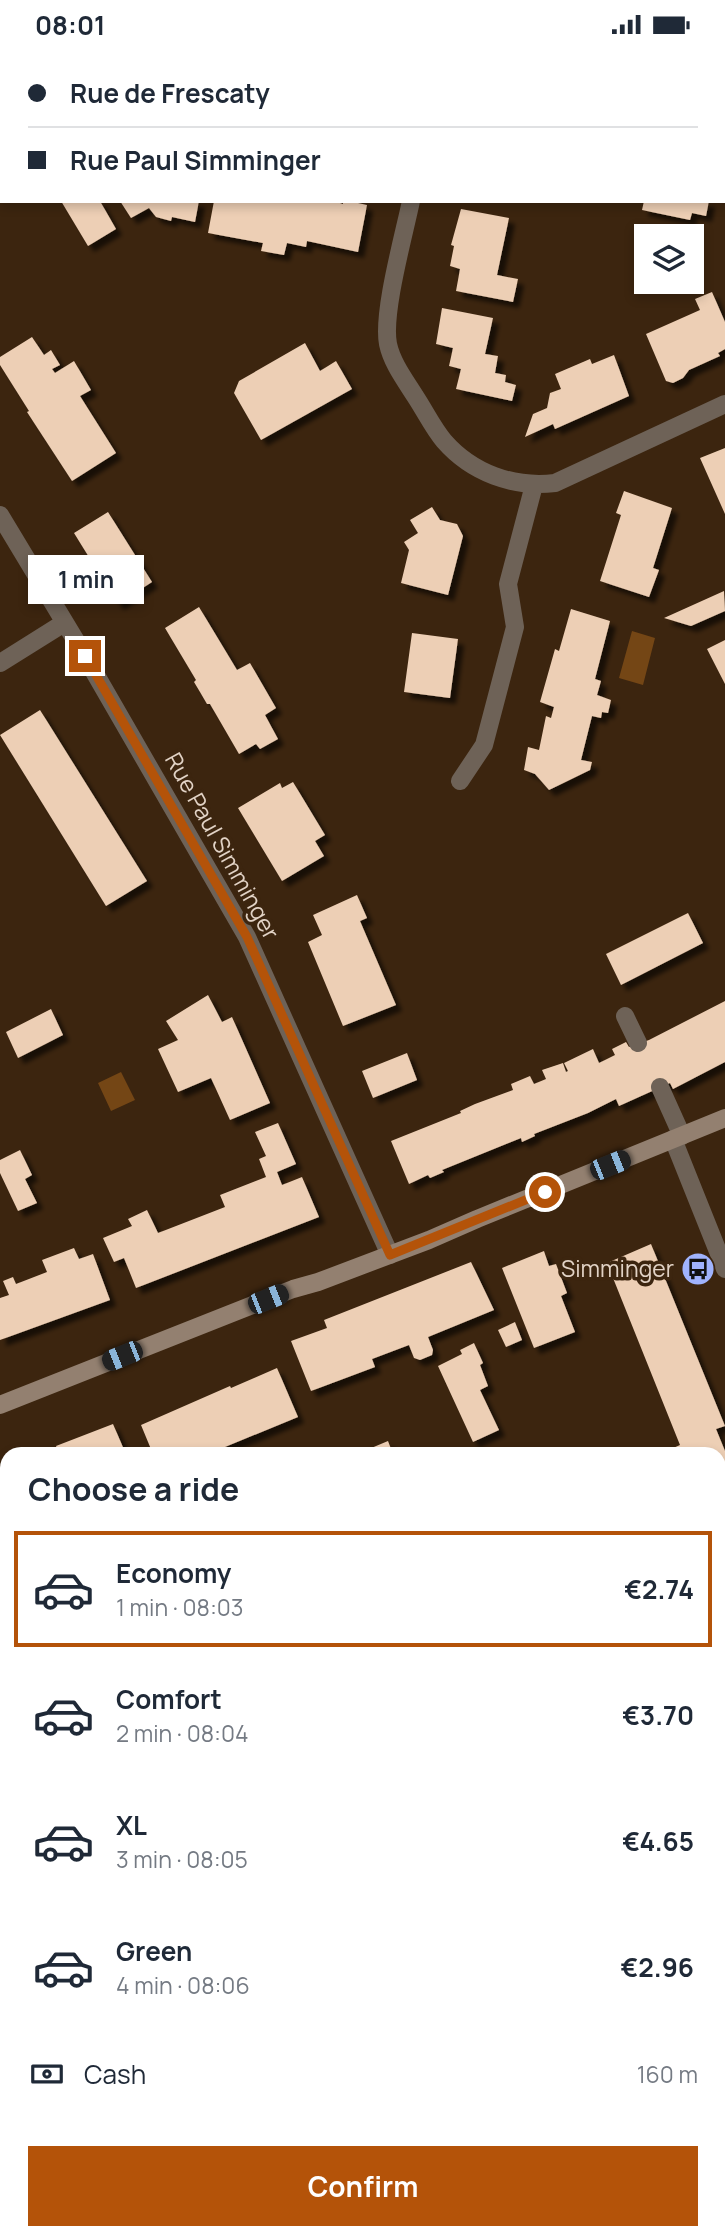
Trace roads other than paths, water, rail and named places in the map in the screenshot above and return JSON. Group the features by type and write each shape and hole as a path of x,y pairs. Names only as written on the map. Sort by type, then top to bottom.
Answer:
{"street":[{"path":"411,203 387,317 388,343 396,366 442,439 480,470 534,485 555,483 725,404"},
{"path":"460,781 484,745 515,627 508,584 534,485"},
{"name":"Rue Paul Simminger","path":"0,515 247,937 390,1255"},
{"path":"0,663 64,623"},
{"path":"625,1016 638,1043"},
{"path":"660,1087 725,1269"},
{"path":"0,1405 280,1294 452,1231 725,1118"}],"place":[{"name":"Simminger","path":"698,1269"}]}
